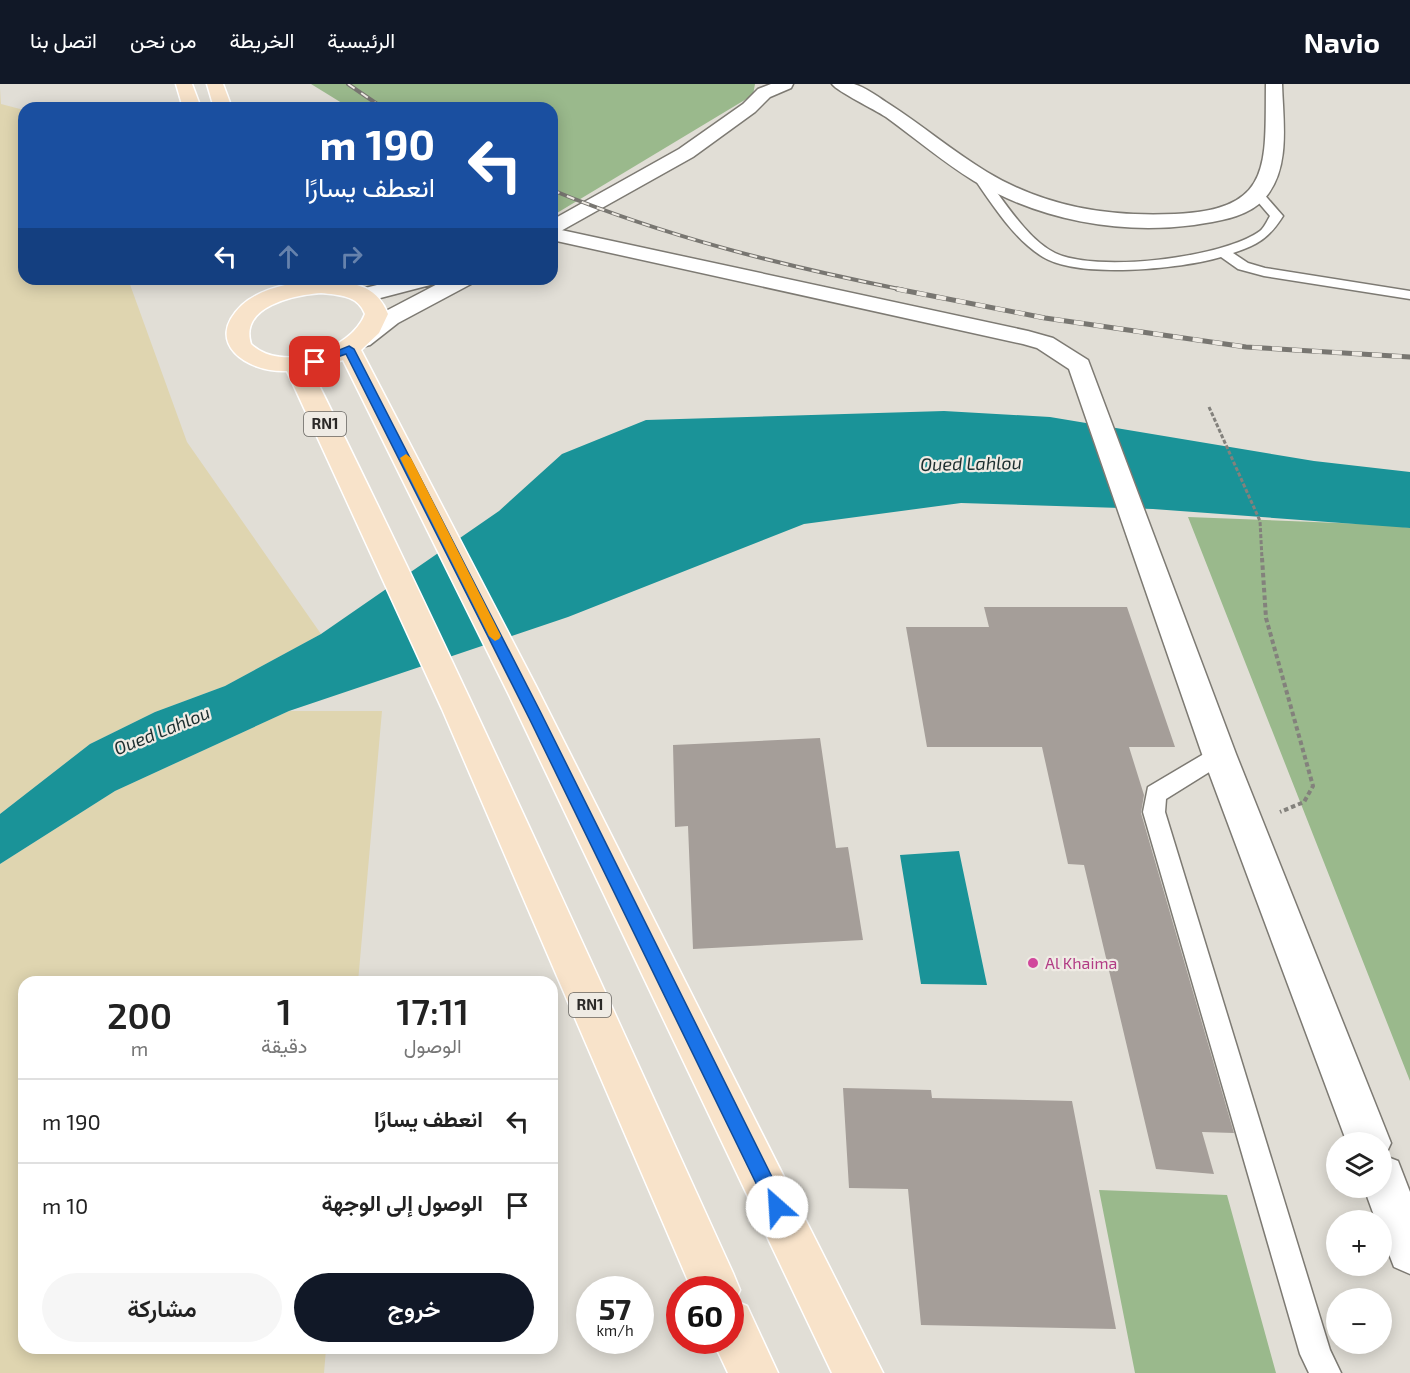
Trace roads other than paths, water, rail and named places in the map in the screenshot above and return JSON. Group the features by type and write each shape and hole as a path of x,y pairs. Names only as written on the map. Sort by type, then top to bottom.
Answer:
{"main road":[{"path":"184,84 190,102"},
{"path":"215,84 222,102"},
{"path":"252,285 254,308"},
{"path":"326,285 284,292 254,308 244,317 238,328 237,338 241,347 249,355 262,361 296,364 333,357 356,345 373,328 376,316 374,304 365,295 340,285"},
{"path":"356,345 409,465 525,695 858,1373"},
{"name":"RN1","path":"296,364 355,484 464,720 710,1276"},
{"path":"744,1353 753,1373"}],"street":[{"path":"558,225 686,153 749,108 766,88 785,84"},
{"path":"840,84 867,91 977,174 1014,194 1049,209 1089,218 1134,222 1198,219 1226,213 1247,204 1258,195 1269,181 1274,163 1274,84"},
{"path":"558,235 1028,338 1045,343 1080,365 1155,581 1365,1132"},
{"path":"365,295 403,285"},
{"path":"356,345 390,318 452,285"},
{"path":"1390,1198 1410,1251"}],"lane":[{"path":"977,174 1035,244 1050,256 1063,261 1106,267 1137,266 1192,259 1222,252 1261,238 1275,224 1277,216 1258,195"},
{"path":"1222,252 1243,266 1264,272 1410,295"},
{"path":"1220,754 1156,794 1154,812 1316,1354 1325,1373"}],"water":[{"name":"Oued Lahlou","path":"944,411 1050,417 1314,461 1410,472 1410,528 1153,509 961,503 804,524 568,617 289,711 115,791 0,864 0,814 90,744 155,712 225,686 321,634 499,511 562,454 646,420"},
{"path":"959,851 987,985 921,984 900,855"}],"railway":[{"path":"348,84 374,102"},
{"path":"558,192 638,222 726,249 904,290"},
{"path":"897,289 1045,318 1246,347 1410,357"}],"place":[{"name":"Al Khaima","path":"1033,963"}]}
